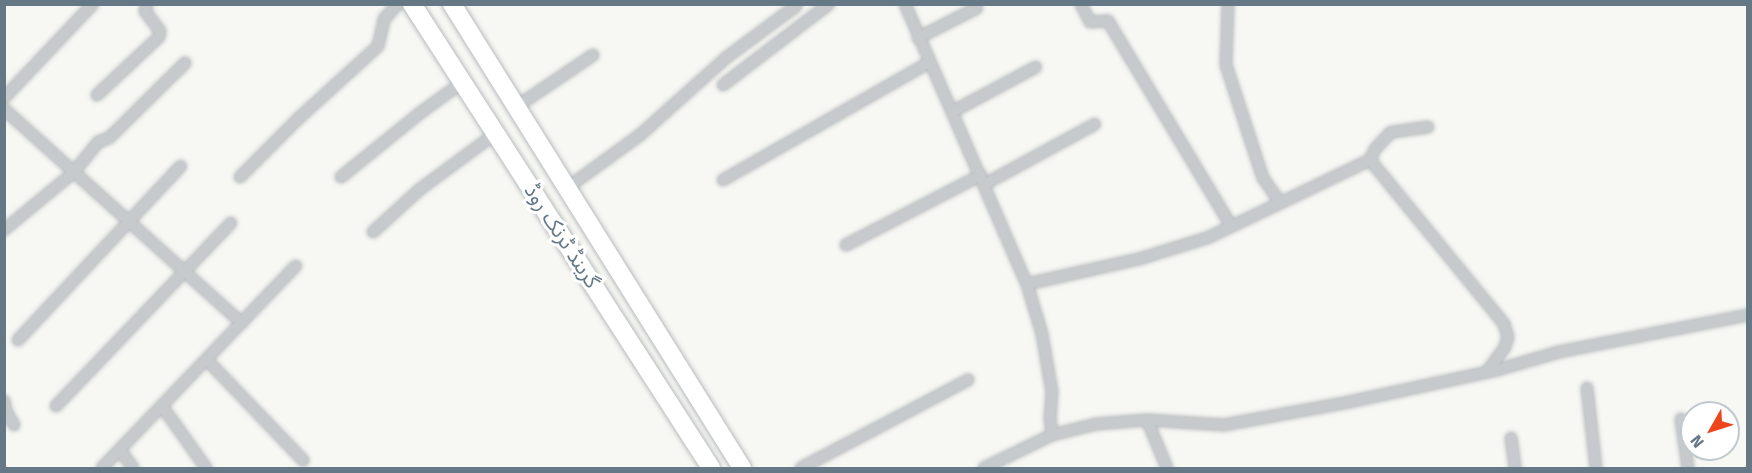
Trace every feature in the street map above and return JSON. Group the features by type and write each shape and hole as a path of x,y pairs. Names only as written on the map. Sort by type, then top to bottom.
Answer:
{"highway":[{"name":"گرینڈ ٹرنک روڈ","path":"412,4 711,468"},
{"name":"گرینڈ ٹرنک روڈ","path":"452,4 742,468"}],"street":[{"path":"4,98 93,4"},
{"path":"97,95 159,37 160,31 146,11 147,4"},
{"path":"240,177 299,118 378,46 384,19 399,4"},
{"path":"723,85 830,4"},
{"path":"905,4 928,63 983,180 1027,284 1042,334 1052,392 1050,418 1052,435"},
{"path":"1081,4 1090,22 1108,21 1231,226"},
{"path":"1228,4 1226,65 1263,178 1280,202"},
{"path":"567,188 640,135 727,57 796,6"},
{"path":"918,38 976,8"},
{"path":"516,107 593,55"},
{"path":"4,230 74,172 98,142 110,138 185,63"},
{"path":"818,128 928,63"},
{"path":"723,180 928,63"},
{"path":"952,112 1036,67"},
{"path":"341,177 420,113 463,82"},
{"path":"4,109 242,323"},
{"path":"846,246 1095,124"},
{"path":"1027,284 1139,258 1207,238 1370,160 1375,149 1391,132 1428,127"},
{"path":"373,232 419,190 496,133"},
{"path":"1370,160 1504,324 1508,337 1505,346 1487,372"},
{"path":"18,340 181,166"},
{"path":"56,406 231,223"},
{"path":"102,468 296,266"},
{"path":"984,468 1052,435 1096,424 1147,420 1224,425 1487,372 1560,352 1748,315"},
{"path":"207,360 303,460"},
{"path":"801,468 968,380"},
{"path":"1587,388 1596,468"},
{"path":"4,401 6,411 14,425"},
{"path":"162,406 206,468"},
{"path":"1147,420 1167,468"},
{"path":"1511,438 1515,468"},
{"path":"120,450 133,468"}]}
